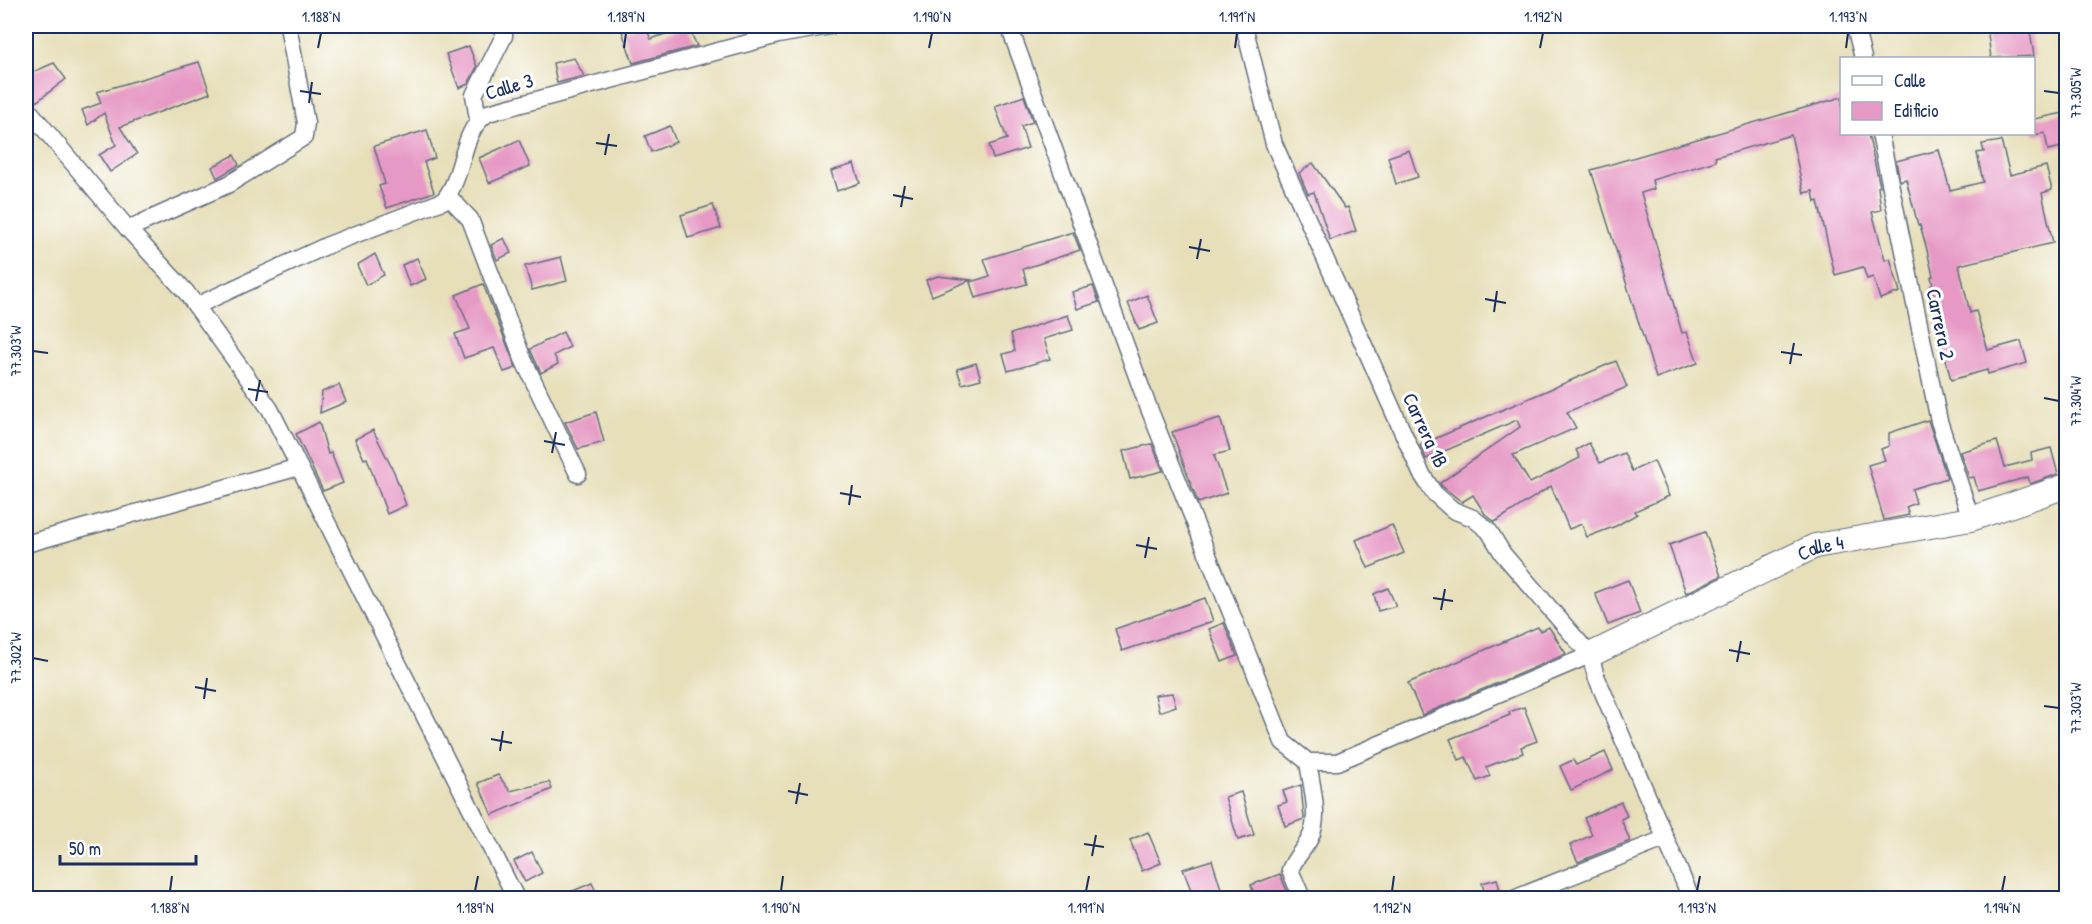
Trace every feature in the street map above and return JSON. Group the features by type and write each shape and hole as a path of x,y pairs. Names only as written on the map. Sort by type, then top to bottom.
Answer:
{"street":[{"path":"128,229 229,184 304,137 306,123 288,26"},
{"path":"478,119 474,95 504,36 504,26"},
{"name":"Calle 3","path":"448,196 478,119 488,113 778,35 830,26"},
{"path":"1009,26 1146,401 1283,742 1308,762 1337,762 1590,655"},
{"name":"Carrera 1B","path":"1244,26 1274,144 1421,473 1434,493 1453,510 1473,518 1489,531 1503,554 1590,655 1596,676 1691,898"},
{"path":"1855,26 1863,57"},
{"path":"26,107 196,306 270,409 516,898"},
{"name":"Carrera 2","path":"1880,135 1939,421 1971,519"},
{"path":"196,306 328,245 444,201 448,196 470,219 523,359 578,474"},
{"path":"26,544 299,467"},
{"name":"Calle 4","path":"1590,655 1815,546 1971,519 2067,486"},
{"path":"1302,898 1290,870 1294,859 1311,837 1315,820 1308,762"},
{"path":"1516,898 1664,839"}],"building":[{"path":"645,26 651,39 688,26 697,46 633,63 622,31"},
{"path":"1987,26 2029,26 2034,56 1991,57"},
{"path":"469,46 477,67 468,84 459,88 446,54"},
{"path":"574,58 584,76 557,83 553,63"},
{"path":"199,62 210,93 120,127 137,154 110,172 99,155 116,145 104,113 88,125 82,110 101,103 97,92"},
{"path":"54,63 66,79 36,102 26,97 26,75"},
{"path":"1024,96 1033,122 1021,126 1028,148 993,159 989,145 1007,139 995,106"},
{"path":"1840,98 1840,135 1868,135 1880,186 1878,187 1881,210 1872,212 1885,260 1890,258 1900,292 1880,299 1873,277 1867,279 1863,267 1835,275 1818,201 1815,202 1813,191 1804,193 1791,135 1715,157 1716,161 1652,180 1654,189 1641,193 1682,333 1687,332 1698,363 1656,378 1591,170"},
{"path":"2064,113 2067,146 2048,150 2045,133 2035,135 2035,119"},
{"path":"670,126 676,142 651,152 645,136"},
{"path":"427,130 435,158 424,162 434,192 387,208 379,186 385,184 374,146"},
{"path":"519,140 530,166 489,183 479,158"},
{"path":"2001,141 2010,175 2046,166 2052,190 2042,193 2053,243 1959,265 1970,313 1976,311 1988,350 2021,341 2027,363 1988,374 1987,370 1951,380 1937,323 1940,322 1931,286 1933,286 1931,277 1933,276 1926,246 1906,179 1900,181 1896,161 1939,150 1950,190 1983,182 1977,153 1984,152 1982,144"},
{"path":"1409,150 1418,177 1396,184 1388,157"},
{"path":"234,155 239,165 217,178 212,167"},
{"path":"1313,163 1345,208 1348,207 1356,231 1330,240 1314,192 1308,194 1299,173"},
{"path":"854,164 860,183 837,191 831,171"},
{"path":"713,205 721,228 688,238 681,215"},
{"path":"1073,232 1080,250 1023,269 1027,284 975,298 970,282 990,276 984,259"},
{"path":"504,238 511,253 497,260 491,245"},
{"path":"375,254 384,275 366,285 357,265"},
{"path":"561,257 567,281 532,290 525,266"},
{"path":"417,258 426,279 410,286 402,265"},
{"path":"938,276 971,280 932,296 926,280"},
{"path":"483,284 516,368 504,372 494,348 464,358 455,334 470,329 456,295"},
{"path":"1093,286 1099,302 1077,309 1072,292"},
{"path":"1147,295 1158,323 1139,330 1128,303"},
{"path":"1068,315 1073,330 1044,339 1050,359 1008,371 1003,354 1015,351 1011,334"},
{"path":"563,332 570,347 554,355 558,364 541,373 530,349"},
{"path":"1616,361 1627,387 1567,412 1576,428 1513,455 1530,483 1580,458 1576,450 1589,443 1600,463 1624,453 1632,471 1654,461 1669,496 1635,511 1637,514 1616,526 1587,537 1582,524 1569,529 1551,486 1495,522 1485,514 1473,495 1462,502 1442,486 1440,483 1520,427 1517,420 1426,459 1420,445"},
{"path":"976,363 981,379 962,384 957,369"},
{"path":"339,385 346,402 320,413 322,392"},
{"path":"596,412 604,442 578,449 565,422"},
{"path":"1220,418 1230,451 1214,455 1227,493 1198,503 1172,432"},
{"path":"1928,420 1947,478 1912,489 1916,503 1906,507 1909,515 1884,520 1868,465 1885,460 1881,449 1889,446 1889,433"},
{"path":"319,422 328,454 331,453 343,483 323,491 296,434"},
{"path":"373,430 394,472 406,505 387,514 367,458 364,459 355,439"},
{"path":"1997,441 2005,467 2032,460 2031,453 2051,448 2058,474 2030,484 2028,477 1978,491 1974,477 1969,478 1960,452"},
{"path":"1152,444 1163,471 1130,479 1123,451"},
{"path":"1392,525 1404,553 1368,568 1356,540"},
{"path":"1705,532 1721,576 1686,593 1669,545"},
{"path":"1628,580 1640,613 1608,625 1595,593"},
{"path":"1388,588 1396,606 1378,611 1374,594"},
{"path":"1205,598 1213,621 1122,651 1115,629"},
{"path":"1224,623 1237,656 1222,662 1209,629"},
{"path":"1538,627 1540,631 1549,627 1566,654 1422,715 1408,683"},
{"path":"1172,693 1176,706 1159,712 1155,695"},
{"path":"1524,707 1537,741 1521,747 1523,753 1486,767 1490,776 1477,781 1466,757 1459,760 1450,739"},
{"path":"1605,752 1613,770 1571,790 1560,766 1573,760 1576,765"},
{"path":"498,775 510,791 549,782 552,789 492,815 478,783"},
{"path":"1301,785 1304,819 1285,826 1278,805 1287,802 1283,791"},
{"path":"1241,792 1254,835 1238,840 1225,797"},
{"path":"1621,802 1627,816 1621,819 1630,841 1578,862 1570,845 1592,835 1584,818"},
{"path":"1148,832 1161,863 1142,871 1130,840"},
{"path":"532,852 542,873 525,882 514,861"},
{"path":"1212,860 1224,898 1194,898 1183,869"},
{"path":"1280,874 1290,898 1255,898 1251,885"},
{"path":"1497,879 1502,898 1486,898 1482,883"},
{"path":"592,883 599,898 556,898"}]}
